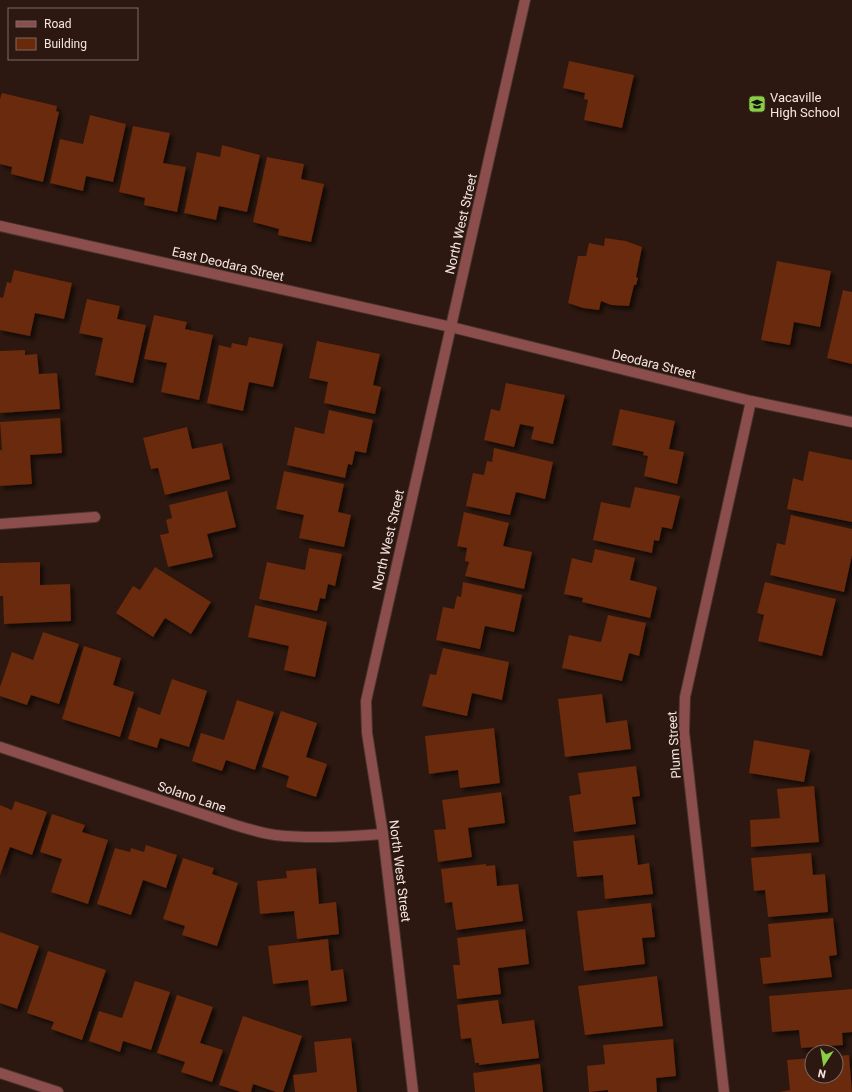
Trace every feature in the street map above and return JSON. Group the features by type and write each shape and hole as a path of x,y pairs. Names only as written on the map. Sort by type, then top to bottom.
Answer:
{"street":[{"name":"North West Street","path":"413,1092 383,834 367,732 366,701 525,0"},
{"name":"East Deodara Street","path":"0,226 451,327"},
{"name":"Deodara Street","path":"451,327 751,402 852,422"},
{"name":"Plum Street","path":"724,1092 684,732 685,697 751,402"},
{"path":"0,524 95,517"},
{"name":"Solano Lane","path":"0,747 235,826 273,834 306,838 350,837 383,834"},
{"path":"0,1073 58,1092"}],"building":[{"path":"569,61 634,75 622,128 584,120 588,100 584,99 585,93 563,88"},
{"path":"2,93 57,106 56,111 59,112 43,182 11,174 12,167 0,164 0,99"},
{"path":"90,115 126,124 113,182 86,176 83,191 50,183 60,139 83,144"},
{"path":"133,126 170,133 163,163 186,167 177,212 144,205 145,198 119,192"},
{"path":"222,145 260,155 247,212 219,206 216,220 184,213 197,152 220,157"},
{"path":"267,157 304,164 301,179 324,184 311,242 278,235 279,229 253,222"},
{"path":"605,238 626,241 642,247 636,277 638,278 636,285 634,285 629,306 611,305 601,301 599,310 583,308 568,303 578,256 586,256 589,243 604,246"},
{"path":"777,261 831,271 820,327 794,322 790,345 761,340"},
{"path":"14,270 72,283 64,319 35,313 30,336 0,330 0,297 3,298 7,282 11,283"},
{"path":"843,290 852,292 852,364 827,358"},
{"path":"87,299 120,306 117,319 146,325 133,383 95,375 103,338 79,333"},
{"path":"154,315 187,322 185,329 213,335 199,400 161,392 167,363 144,359"},
{"path":"249,337 283,344 273,387 249,382 243,411 207,403 219,345 231,348 232,343 247,346"},
{"path":"317,341 380,354 373,385 381,387 375,414 324,403 328,382 309,378"},
{"path":"25,350 25,355 37,354 39,374 57,373 60,409 0,413 0,351"},
{"path":"506,383 565,395 553,444 531,439 534,427 520,424 514,447 484,440 491,409 500,411"},
{"path":"620,409 675,421 669,449 684,452 677,484 644,476 648,456 643,455 644,452 612,445"},
{"path":"329,410 373,420 366,453 355,451 352,465 348,464 345,478 287,465 295,427 324,434"},
{"path":"60,418 62,453 30,455 32,484 0,486 0,450 2,450 0,422"},
{"path":"187,427 192,449 222,443 230,479 165,495 158,468 151,469 143,438"},
{"path":"494,448 553,462 545,499 516,492 510,515 466,506 473,473 484,475 487,461 492,462"},
{"path":"809,451 852,460 852,522 787,509 793,478 803,481"},
{"path":"284,471 344,484 338,512 351,515 344,547 299,538 304,515 276,509"},
{"path":"635,487 680,496 672,529 662,527 659,541 654,540 652,553 593,540 601,502 630,508"},
{"path":"227,491 236,527 207,534 213,557 168,567 160,535 169,533 166,520 172,518 169,505"},
{"path":"464,512 509,523 503,546 532,552 524,589 465,576 469,562 465,561 467,548 457,546"},
{"path":"791,515 852,529 852,555 844,592 770,575 777,543 785,545"},
{"path":"309,548 342,554 335,586 328,584 325,599 320,598 317,611 259,599 267,562 305,570"},
{"path":"595,549 635,558 630,580 657,587 650,618 582,602 583,598 564,594 572,558 592,563"},
{"path":"40,562 40,585 70,584 71,621 4,624 3,596 0,596 0,563"},
{"path":"155,567 211,602 191,634 165,618 153,637 116,613 133,586 140,590"},
{"path":"463,582 522,595 514,632 485,626 480,649 436,640 443,607 454,609 457,596 461,597"},
{"path":"765,582 836,599 822,656 758,641 764,615 757,613"},
{"path":"255,605 327,622 315,677 284,670 289,646 248,637"},
{"path":"608,615 646,623 639,656 629,653 622,681 562,668 569,635 601,642"},
{"path":"43,632 79,644 59,704 31,695 27,705 0,696 0,687 12,652 33,660"},
{"path":"84,646 121,658 113,685 134,692 120,737 62,719"},
{"path":"443,648 509,662 502,700 472,693 467,716 422,706 430,674 436,675"},
{"path":"172,679 207,691 189,747 160,738 157,748 128,739 138,707 160,715"},
{"path":"602,694 606,723 627,720 631,749 565,757 558,699"},
{"path":"237,700 274,712 255,770 226,760 222,771 192,761 201,733 224,740"},
{"path":"281,711 317,723 306,757 327,764 316,797 286,787 289,776 262,767"},
{"path":"494,728 500,783 460,788 458,770 429,774 425,736"},
{"path":"754,740 810,750 804,782 749,773"},
{"path":"636,766 640,796 632,797 636,824 574,832 569,796 581,794 578,773"},
{"path":"814,786 819,842 751,847 750,820 780,818 777,789"},
{"path":"501,792 505,823 468,828 472,857 438,862 434,830 446,829 442,800"},
{"path":"15,801 47,812 32,855 10,847 0,875 0,805 12,810"},
{"path":"52,814 85,825 82,832 108,840 88,904 51,892 62,859 40,852"},
{"path":"634,835 638,865 649,863 653,894 605,899 603,875 577,877 573,841"},
{"path":"146,845 177,855 166,888 143,880 131,915 97,904 115,848 130,852 131,848 144,852"},
{"path":"811,853 813,875 825,874 828,912 768,917 765,890 754,891 751,858"},
{"path":"183,858 214,868 212,874 238,883 217,946 182,935 185,926 163,919"},
{"path":"486,864 486,866 495,865 497,886 518,884 523,921 456,930 452,902 445,903 441,869"},
{"path":"316,868 319,904 336,902 339,934 297,939 294,911 260,914 257,881 287,878 286,871"},
{"path":"651,903 655,937 642,938 645,964 584,971 577,911"},
{"path":"833,918 837,955 829,956 832,977 763,984 760,958 771,957 768,924"},
{"path":"525,929 529,964 498,968 501,994 457,999 453,965 460,965 457,938"},
{"path":"0,932 39,946 17,1009 0,1003"},
{"path":"328,939 331,971 343,969 347,1001 311,1006 308,980 273,984 268,946"},
{"path":"48,951 106,970 82,1040 51,1029 54,1022 27,1013"},
{"path":"657,976 663,1026 585,1035 578,986"},
{"path":"135,981 170,992 151,1050 123,1041 120,1052 89,1041 99,1011 122,1018"},
{"path":"852,989 852,1032 842,1033 843,1044 804,1044 804,1048 801,1048 799,1030 772,1032 769,996"},
{"path":"177,995 213,1007 200,1043 223,1050 212,1082 181,1072 185,1062 157,1053"},
{"path":"498,1000 502,1024 534,1020 539,1058 479,1065 479,1063 475,1063 471,1038 461,1039 457,1005"},
{"path":"243,1016 302,1036 283,1092 276,1092 253,1084 251,1092 241,1092 219,1085"},
{"path":"351,1038 357,1092 295,1092 293,1075 317,1072 314,1042"},
{"path":"673,1039 676,1076 656,1078 657,1092 608,1092 608,1090 589,1092 587,1066 605,1064 603,1045"},
{"path":"844,1055 849,1055 852,1092 779,1092 790,1090 787,1060 804,1059 804,1084 844,1084"},
{"path":"540,1064 543,1092 475,1092 473,1073"}],"place":[{"name":"Vacaville High School","path":"757,104"}]}
